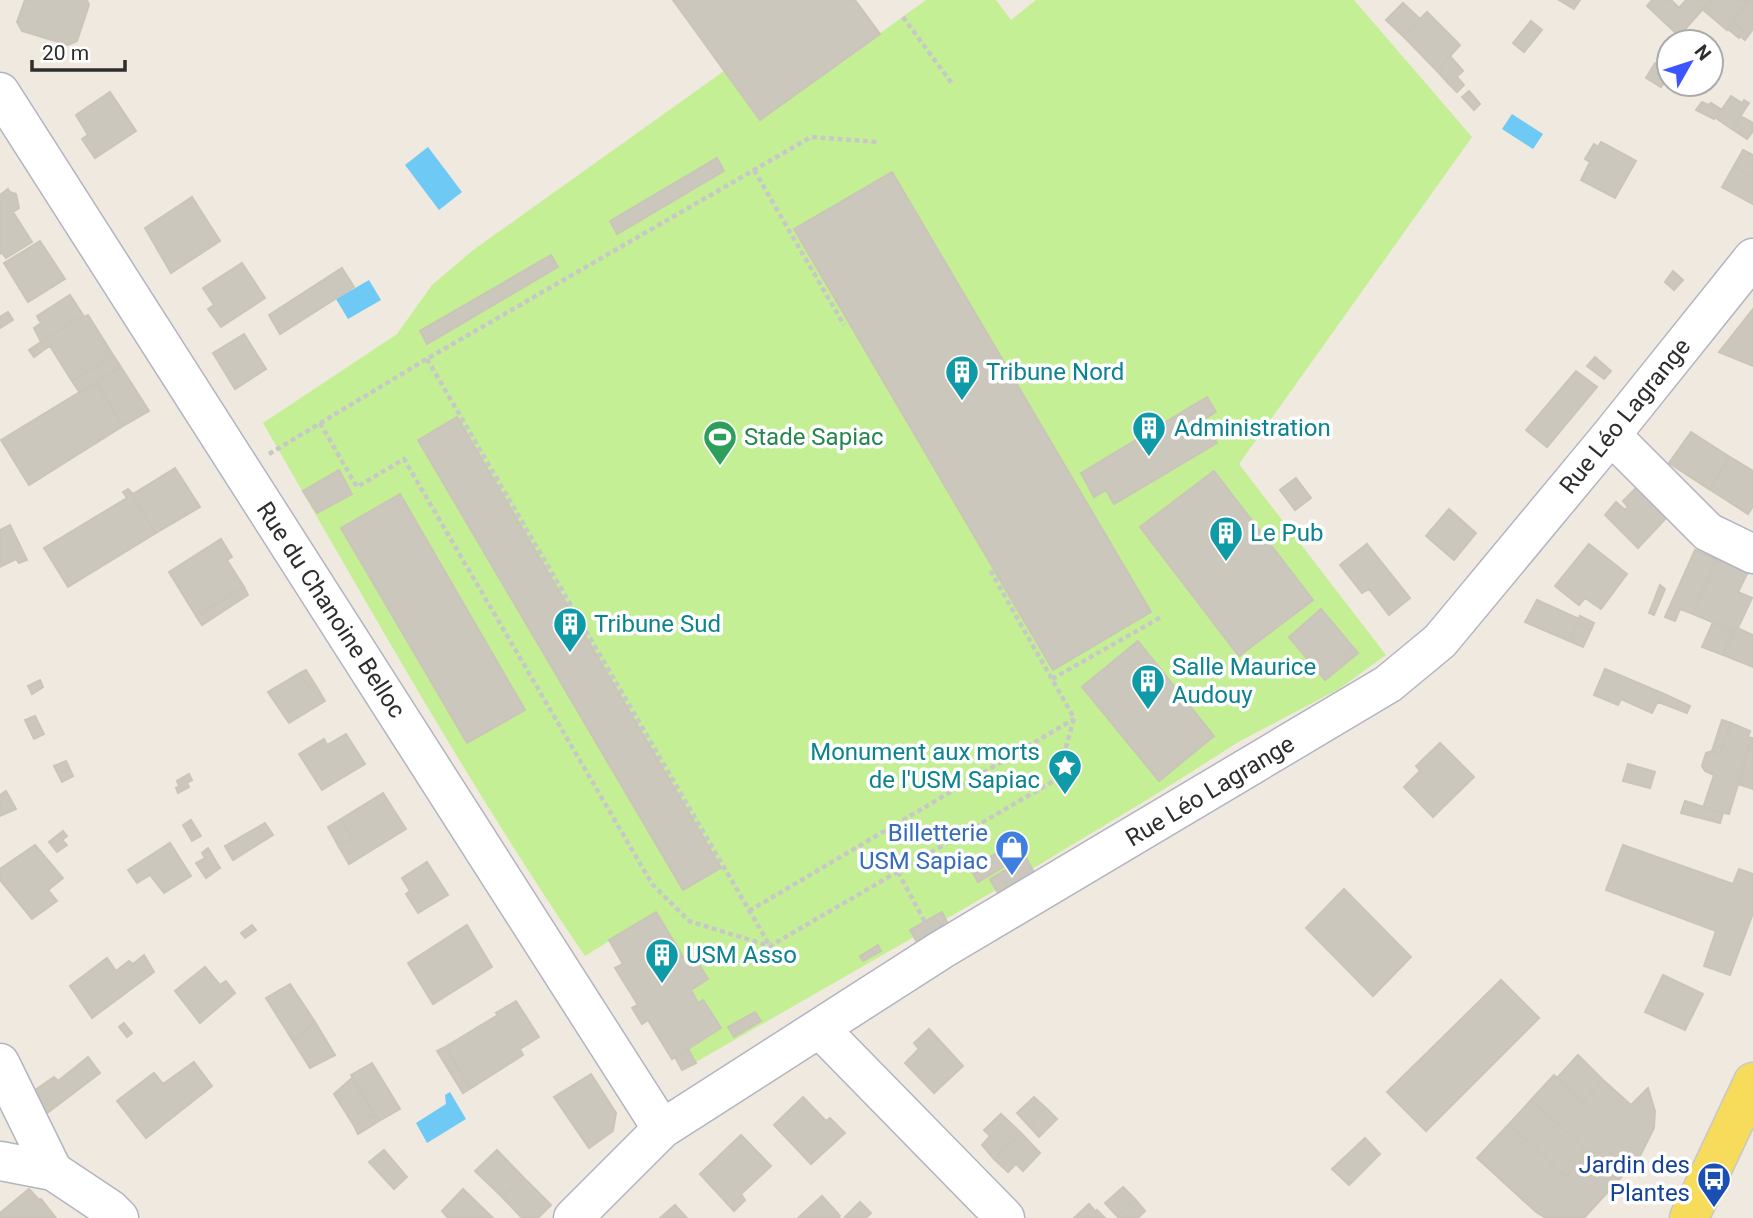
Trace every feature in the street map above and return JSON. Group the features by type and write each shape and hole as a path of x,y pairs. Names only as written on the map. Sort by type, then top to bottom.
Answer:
{"main road":[{"path":"1689,1218 1753,1082"}],"street":[{"name":"Rue du Chanoine Belloc","path":"0,92 662,1129"},
{"name":"Rue Léo Lagrange","path":"573,1218 662,1129 941,950 1388,684 1440,640 1611,435 1753,258"},
{"path":"1611,435 1708,532 1753,554"},
{"path":"820,1029 991,1213"},
{"path":"0,1063 53,1171"},
{"path":"0,1161 53,1171 110,1209 119,1218"}],"path":[{"path":"903,17 953,85"},
{"path":"277,449 811,137 878,142"},
{"path":"754,170 844,325"},
{"path":"427,359 770,946"},
{"path":"320,423 357,487 404,459 652,884 689,921 770,946 1057,779 1074,719 990,570"},
{"path":"1052,679 1163,616"},
{"path":"749,911 1074,719"},
{"path":"898,872 941,950"}],"green space":[{"path":"926,0 996,0 1011,20 1036,0 1354,0 1472,137 1239,464 1386,655 1339,689 1240,741 1032,869 999,895 996,890 946,919 948,924 917,942 914,937 682,1070 676,1057 672,1059 648,1021 642,1024 632,1008 638,1004 615,968 623,963 609,941 585,956 542,891 419,693 263,423 397,334 432,285 472,251 724,71 760,120"}],"water":[{"path":"1512,114 1543,134 1533,149 1502,129"},
{"path":"428,147 462,192 439,210 405,165"},
{"path":"369,280 381,300 348,319 336,299"},
{"path":"450,1092 466,1119 427,1143 416,1123 446,1104 445,1095"}],"building":[{"path":"25,0 87,0 89,5 77,41 68,45 22,31 17,22"},
{"path":"673,0 855,0 880,34 760,120"},
{"path":"1559,0 1580,0 1574,9"},
{"path":"1652,0 1671,0 1679,8 1686,0 1711,0 1686,28 1670,28 1647,6"},
{"path":"1711,0 1749,0 1727,30 1702,9"},
{"path":"1749,0 1753,0 1753,29 1745,40 1740,36 1744,31 1733,21"},
{"path":"1403,3 1420,19 1403,36 1386,20"},
{"path":"1427,12 1460,45 1437,71 1403,36"},
{"path":"1531,21 1542,30 1524,52 1513,43"},
{"path":"1733,21 1744,31 1739,38 1728,29"},
{"path":"1450,56 1463,71 1449,84 1437,71"},
{"path":"1655,63 1655,83 1646,78"},
{"path":"1457,77 1464,85 1457,92 1449,84"},
{"path":"1469,91 1480,104 1474,110 1462,97"},
{"path":"110,92 136,131 95,158 82,139 88,135 76,115"},
{"path":"1731,96 1742,103 1744,100 1749,103 1732,129 1716,118"},
{"path":"1702,102 1708,105 1711,103 1722,110 1714,119 1696,110"},
{"path":"1740,116 1753,123 1753,131 1747,139 1732,129"},
{"path":"1601,142 1636,161 1615,198 1581,180 1590,162 1585,159 1594,144 1598,147"},
{"path":"1743,150 1753,155 1753,178 1734,166"},
{"path":"717,158 724,171 617,234 610,221"},
{"path":"1734,166 1753,178 1753,204 1722,187"},
{"name":"Tribune Nord","path":"892,172 1151,612 1053,670 794,229"},
{"path":"8,189 16,194 19,208 13,212 32,242 6,258 0,254 0,195"},
{"path":"192,197 220,241 171,273 145,228"},
{"path":"40,241 65,279 28,302 4,263"},
{"path":"551,255 558,267 427,344 420,331"},
{"path":"242,263 265,298 221,327 208,309 214,305 203,288"},
{"path":"342,268 354,287 280,334 269,315"},
{"path":"1673,271 1683,280 1674,290 1665,282"},
{"path":"70,295 83,315 41,342 34,328 41,323 37,316"},
{"path":"1753,309 1753,366 1719,352"},
{"path":"8,312 13,320 0,328 0,317"},
{"path":"83,315 88,315 113,355 72,381 50,346 45,349 41,342"},
{"path":"244,334 266,369 235,389 213,353"},
{"path":"41,342 45,349 34,357 29,350"},
{"path":"113,355 121,367 80,393 72,381"},
{"path":"1595,357 1611,371 1604,379 1587,366"},
{"path":"121,367 149,411 123,426 96,382"},
{"path":"1576,371 1597,387 1547,447 1526,430"},
{"path":"96,382 123,426 29,485 1,440"},
{"name":"Administration","path":"1207,397 1216,412 1203,420 1217,443 1114,504 1106,490 1094,497 1081,473"},
{"name":"Tribune Sud","path":"457,417 721,868 683,890 418,440"},
{"path":"1691,432 1730,457 1709,489 1669,463"},
{"path":"1730,457 1753,471 1753,506 1748,514 1709,489"},
{"path":"175,468 200,507 156,533 128,489 133,494"},
{"path":"339,470 352,494 317,513 303,491"},
{"name":"Le Pub","path":"1214,471 1313,600 1239,656 1140,527"},
{"path":"1296,478 1311,498 1295,510 1280,490"},
{"path":"1637,487 1668,516 1638,548 1605,515 1616,502 1625,510 1628,507 1623,501"},
{"path":"128,489 156,533 68,587 44,548 127,498 123,492"},
{"path":"400,494 525,710 467,743 341,528"},
{"path":"1449,509 1476,533 1454,560 1426,536"},
{"path":"10,525 27,560 19,563 16,559 0,567 0,530"},
{"path":"221,539 232,557 227,560 244,587 196,616 169,572"},
{"path":"1367,544 1410,598 1389,615 1369,589 1362,593 1340,565"},
{"path":"1589,544 1627,574 1601,609 1585,598 1579,605 1555,586"},
{"path":"1695,550 1716,559 1693,614 1680,609 1675,621 1665,617"},
{"path":"1716,559 1748,572 1738,592 1752,598 1738,628 1735,627 1733,631 1693,614"},
{"path":"1660,585 1665,589 1654,615 1649,613"},
{"path":"244,587 248,595 202,625 196,616"},
{"path":"1537,600 1594,623 1591,630 1577,623 1569,641 1525,622"},
{"path":"1321,609 1353,647 1342,656 1347,662 1325,680 1289,637"},
{"path":"1713,622 1733,631 1723,655 1702,647"},
{"path":"1577,623 1591,630 1583,647 1569,641"},
{"path":"1735,627 1753,635 1753,667 1723,655"},
{"name":"Salle Maurice Audouy","path":"1138,641 1214,736 1159,781 1082,687"},
{"path":"1353,647 1358,653 1347,662 1342,656"},
{"path":"1605,669 1662,693 1652,713 1621,699 1618,705 1594,695"},
{"path":"306,670 316,686 310,689 300,673"},
{"path":"300,673 309,689 316,686 325,701 289,723 268,692"},
{"path":"40,680 43,687 32,694 28,686"},
{"path":"1662,693 1690,706 1687,713 1658,702"},
{"path":"35,716 44,734 34,739 25,720"},
{"path":"1722,720 1731,723 1720,754 1712,751"},
{"path":"1731,723 1750,731 1748,737 1752,738 1729,814 1706,808 1704,805 1714,775 1705,771 1702,766 1706,753 1712,751 1720,754"},
{"path":"346,734 365,764 322,790 299,754 324,739 327,745"},
{"path":"1753,738 1753,789 1738,784"},
{"path":"1440,743 1474,777 1433,817 1404,787 1420,771 1416,766"},
{"path":"66,761 73,776 62,782 54,766"},
{"path":"1628,764 1655,772 1650,788 1623,781"},
{"path":"189,774 192,780 187,783 189,787 178,793 177,781"},
{"path":"6,791 16,809 0,816 0,795"},
{"path":"383,793 406,829 349,864 339,847 353,838 341,819"},
{"path":"1685,801 1723,813 1720,823 1681,813"},
{"path":"341,819 353,838 339,847 328,827"},
{"path":"191,820 201,836 192,841 183,825"},
{"path":"265,823 273,835 233,860 225,846"},
{"path":"63,831 67,836 62,840 67,845 57,852 49,842"},
{"path":"170,843 191,876 164,893 150,875 137,883 128,870"},
{"path":"35,845 63,878 48,890 57,901 32,919 0,880 0,869"},
{"path":"1623,845 1733,884 1739,869 1753,874 1753,913 1730,975 1704,966 1716,931 1606,890"},
{"path":"208,848 220,868 206,878 196,863 205,858 202,853"},
{"path":"997,853 1005,866 978,882 970,868"},
{"name":"Billetterie USM Sapiac","path":"1026,858 1035,874 999,895 990,879"},
{"path":"427,862 448,895 418,913 406,894 410,891 402,878"},
{"path":"1344,889 1411,957 1373,996 1306,928"},
{"name":"USM Asso","path":"656,912 690,968 698,963 708,979 691,990 698,1003 703,1000 721,1028 672,1059 648,1020 642,1024 632,1008 638,1005 615,968 623,964 609,940"},
{"path":"942,912 948,924 917,942 910,930"},
{"path":"252,925 256,930 245,938 241,933"},
{"path":"467,925 492,967 433,1004 408,963"},
{"path":"878,945 881,951 863,961 860,956"},
{"path":"144,955 154,972 92,1018 70,986 107,958 116,971 129,961 133,964"},
{"path":"205,967 220,985 226,981 235,993 200,1023 175,991"},
{"path":"1663,975 1703,994 1685,1030 1645,1012"},
{"path":"1501,980 1539,1018 1426,1131 1387,1092"},
{"path":"290,984 315,1022 293,1041 266,998"},
{"path":"516,1001 539,1037 520,1049 523,1055 471,1088 445,1047"},
{"path":"755,1012 761,1021 734,1037 728,1027"},
{"path":"315,1022 335,1055 310,1068 293,1041"},
{"path":"124,1023 132,1033 127,1037 119,1027"},
{"path":"929,1029 963,1066 934,1093 905,1063 919,1049 914,1043"},
{"path":"445,1047 471,1088 463,1093 437,1051"},
{"path":"688,1049 696,1063 682,1070 675,1057"},
{"path":"1578,1055 1603,1080 1582,1102 1557,1078"},
{"path":"88,1057 100,1073 38,1120 26,1096 54,1077 58,1081"},
{"path":"194,1062 212,1086 146,1138 117,1101 154,1073 163,1084"},
{"path":"372,1063 400,1109 379,1121 351,1075"},
{"path":"591,1074 616,1113 613,1131 589,1148 554,1097"},
{"path":"1554,1075 1582,1102 1603,1080 1631,1105 1648,1088 1655,1111 1654,1128 1639,1158 1584,1218 1546,1218 1477,1158 1509,1124 1566,1177 1589,1152 1531,1100"},
{"path":"352,1078 374,1114 354,1126 334,1094"},
{"path":"803,1097 826,1121 830,1118 845,1133 811,1164 774,1125"},
{"path":"1034,1097 1046,1108 1029,1126 1017,1113"},
{"path":"1531,1100 1589,1152 1566,1177 1509,1124"},
{"path":"1046,1108 1057,1119 1039,1137 1029,1126"},
{"path":"374,1114 379,1121 358,1134 354,1126"},
{"path":"1001,1114 1021,1133 994,1159 982,1145 990,1136 984,1130"},
{"path":"1021,1133 1040,1153 1023,1171 1016,1164 1008,1172 994,1159"},
{"path":"741,1135 771,1166 741,1194 745,1200 734,1211 700,1174"},
{"path":"1365,1138 1380,1154 1349,1185 1332,1169"},
{"path":"384,1150 407,1177 394,1189 369,1162"},
{"path":"497,1150 524,1178 502,1197 475,1171"},
{"path":"524,1178 551,1205 538,1218 522,1218 502,1197"},
{"path":"1123,1187 1135,1199 1117,1216 1105,1203"},
{"path":"29,1189 56,1218 0,1218 0,1213"},
{"path":"463,1189 493,1218 448,1218 442,1211"},
{"path":"822,1196 839,1218 798,1218"},
{"path":"1135,1199 1145,1211 1138,1218 1119,1218 1117,1216"},
{"path":"860,1202 871,1213 866,1218 844,1218"},
{"path":"1089,1204 1096,1212 1097,1210 1105,1218 1074,1218"},
{"path":"675,1205 687,1218 660,1218"}],"place":[{"name":"Tribune Nord","path":"962,402"},
{"name":"Administration","path":"1149,458"},
{"name":"Stade Sapiac","path":"720,467"},
{"name":"Le Pub","path":"1226,563"},
{"name":"Tribune Sud","path":"570,654"},
{"name":"Salle Maurice Audouy","path":"1148,711"},
{"name":"Monument aux morts de l'USM Sapiac","path":"1065,796"},
{"name":"Billetterie USM Sapiac","path":"1012,877"},
{"name":"USM Asso","path":"662,985"},
{"name":"Jardin des Plantes","path":"1714,1209"}]}
